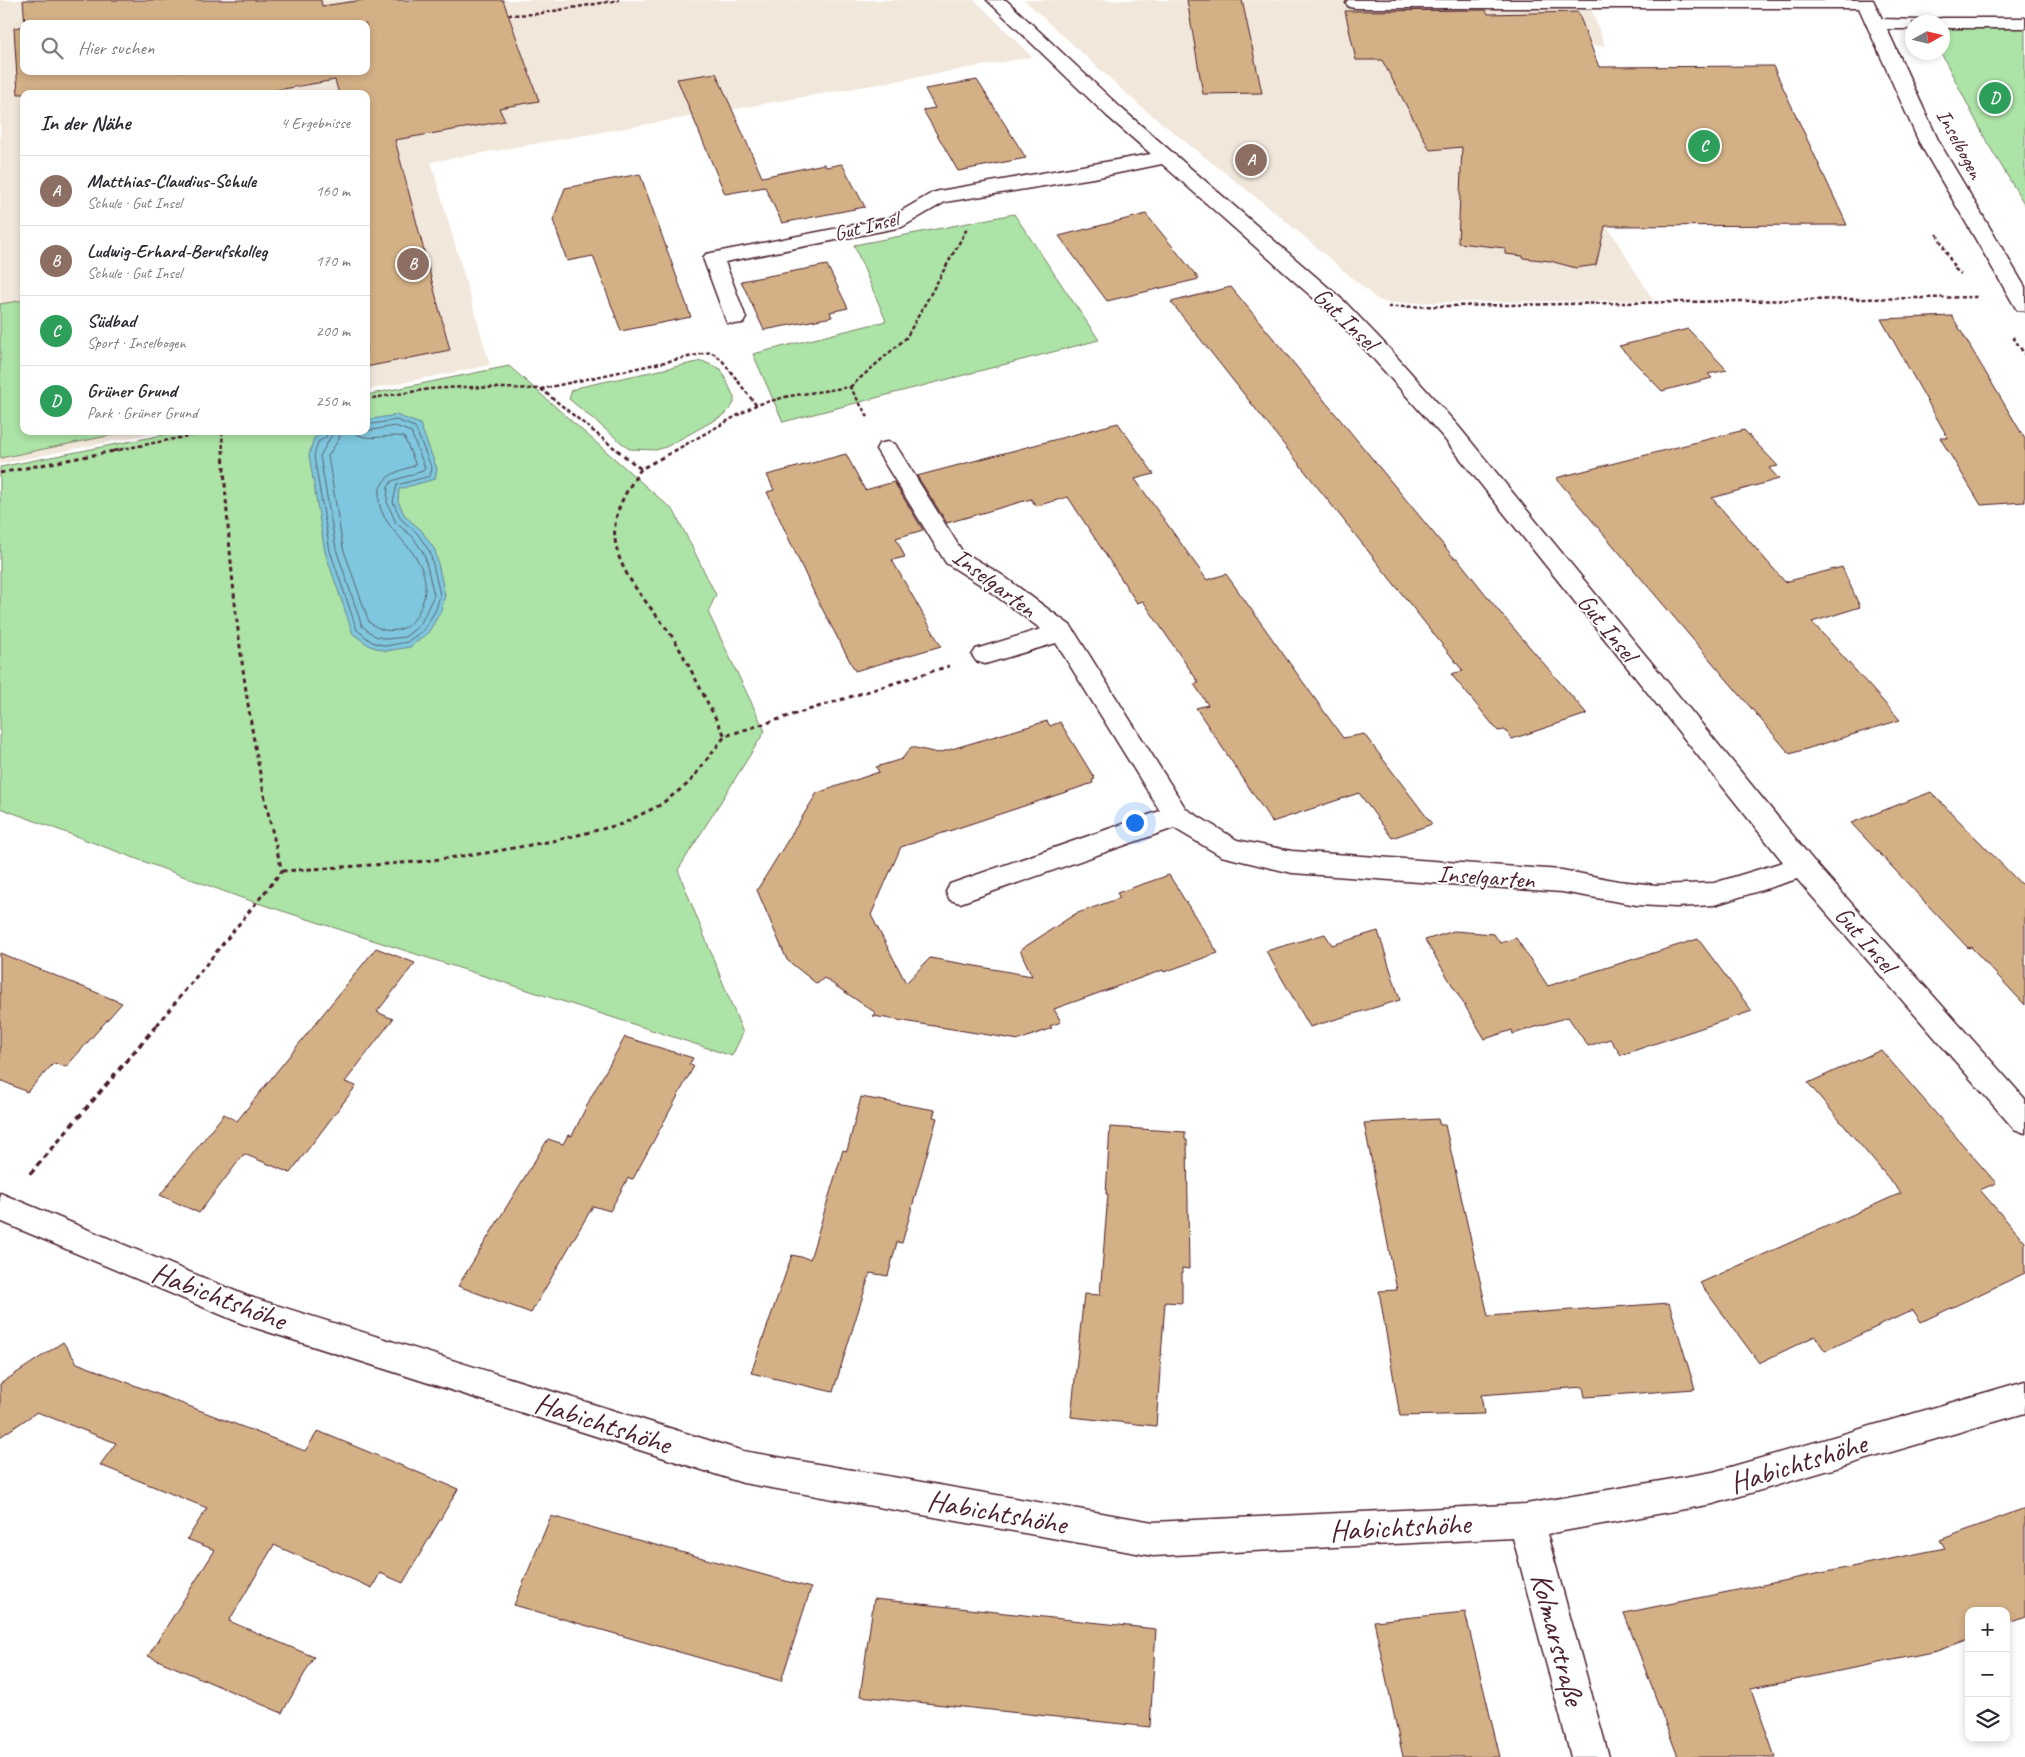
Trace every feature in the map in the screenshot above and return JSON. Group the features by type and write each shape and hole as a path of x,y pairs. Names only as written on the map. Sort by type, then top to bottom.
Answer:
{"street":[{"name":"Gut Insel","path":"996,0 1114,112 1338,308 1451,432 1802,866 2025,1120"},
{"path":"1355,3 1865,1"},
{"name":"Inselbogen","path":"1865,1 1929,142 2017,278 2025,305"},
{"path":"1950,23 2025,23"},
{"path":"1875,24 1905,24"},
{"name":"Gut Insel","path":"734,318 713,258 895,223 939,197 1099,171 1167,157"},
{"name":"Inselgarten","path":"888,449 954,557 993,582 1062,632 1176,816 1231,849 1259,857 1292,862 1562,881 1604,891 1671,897 1715,893 1802,866"},
{"name":"Inselgarten","path":"985,655 1062,632"},
{"path":"960,892 1176,816"},
{"name":"Habichtshöhe","path":"0,1207 243,1309 743,1467 1153,1539 1526,1521 1713,1488 1889,1435 2025,1397"},
{"name":"Kolmarstraße","path":"1526,1521 1590,1757"}],"path":[{"path":"508,15 536,14 619,0"},
{"path":"725,736 704,700 690,665 621,564 615,541 616,514 627,486 641,469 756,405 789,396 850,387 906,338 962,242 985,189"},
{"path":"1338,308 1987,297 2017,278"},
{"path":"370,398 447,388 541,389 711,352 721,359 756,405"},
{"path":"850,387 888,449"},
{"path":"541,389 641,469"},
{"path":"0,473 194,435"},
{"path":"222,435 231,573 239,652 254,744 282,871"},
{"path":"0,1207 150,1034 282,871 417,862 476,854 558,840 622,824 660,805 689,783 725,736 985,655"}],"shaded area":[{"path":"0,0 975,0 1032,57 431,162 490,365 370,389 370,90 20,90 20,435 144,435 0,464"},
{"path":"1024,0 1588,0 1605,46 1498,48 1653,300 1388,303 1378,300 1282,218 1139,105"}],"green space":[{"path":"1950,27 2025,27 2025,205 1988,144 1945,60 1950,60"},
{"path":"1014,214 1099,340 783,422 753,354 886,321 854,245"},
{"path":"20,301 20,435 112,435 0,458 0,304"},
{"path":"702,361 721,369 734,397 734,403 724,415 666,447 656,450 629,449 569,399 572,390 580,387"},
{"path":"509,366 674,511 716,595 708,612 765,731 678,870 743,1033 732,1056 239,897 0,808 0,467 163,435 370,435 370,394"}],"water":[{"path":"396,415 420,424 437,469 435,479 399,489 398,501 405,516 421,530 435,550 445,595 441,611 428,633 410,647 386,651 370,646 353,634 325,552 309,455 314,438 319,435 370,435 370,419"}],"building":[{"path":"23,0 321,0 322,6 363,0 503,0 539,101 499,108 505,121 395,140 450,350 370,366 370,90 338,90 335,80 277,90 20,90 20,94 18,94 14,28 20,27 20,75 370,75 370,20 25,20"},
{"path":"1187,0 1242,0 1262,93 1203,94"},
{"path":"1486,10 1488,14 1578,12 1599,67 1773,66 1847,225 1605,226 1596,265 1576,268 1550,261 1505,254 1505,248 1458,243 1462,147 1430,150 1382,60 1356,60 1345,11"},
{"path":"716,73 762,177 824,164 826,167 842,164 865,207 782,223 765,187 725,194 677,79"},
{"path":"977,80 1026,158 958,171 923,110 935,108 925,89"},
{"path":"640,174 691,317 621,331 593,256 567,261 553,220 565,188"},
{"path":"1146,214 1199,279 1107,301 1059,236"},
{"path":"827,265 848,308 830,312 832,317 764,330 741,281"},
{"path":"1231,287 1454,558 1457,558 1498,610 1587,714 1512,739 1505,730 1498,731 1451,674 1463,671 1171,302"},
{"path":"1952,316 2025,439 2025,502 1981,505 1940,438 1948,438 1881,319"},
{"path":"1688,329 1727,370 1708,374 1712,378 1662,391 1619,346"},
{"path":"1118,423 1154,474 1135,479 1207,580 1226,574 1343,738 1364,734 1432,824 1392,838 1359,793 1272,822 1196,708 1208,705 1194,684 1199,683 1143,601 1137,603 1068,497 1036,506 1031,499 947,523 917,476"},
{"path":"1744,430 1778,466 1769,468 1779,479 1712,498 1785,582 1842,567 1860,607 1812,622 1900,720 1790,754 1556,478"},
{"path":"846,454 865,490 894,482 923,530 896,538 905,557 892,560 941,646 855,671 816,597 767,492 774,490 767,475"},
{"path":"1047,721 1050,726 1060,722 1095,779 1092,780 1093,783 901,847 871,915 906,983 930,958 1032,976 1020,950 1075,914 1120,898 1117,893 1169,875 1218,953 1164,972 1163,970 1054,1009 1061,1022 1050,1026 1052,1028 1019,1040 873,1016 876,1013 824,978 817,984 787,960 757,890 817,793 879,772 876,767 902,759 911,747 938,753"},
{"path":"1931,792 2025,888 2025,1005 1971,947 1968,948 1851,823"},
{"path":"1378,931 1400,1000 1310,1027 1266,951 1325,934 1332,945"},
{"path":"1454,931 1494,934 1500,943 1516,938 1548,986 1698,939 1752,1011 1621,1055 1610,1039 1588,1046 1568,1017 1513,1034 1512,1030 1485,1039 1425,940"},
{"path":"376,948 415,963 377,1012 393,1019 345,1082 356,1086 290,1173 244,1154 199,1213 160,1195 224,1114 237,1121"},
{"path":"0,953 122,1003 66,1067 54,1063 27,1092 0,1080"},
{"path":"625,1037 693,1058 689,1065 694,1066 633,1179 628,1178 610,1211 593,1206 531,1313 458,1286 548,1139 563,1144 568,1135 572,1136 591,1097"},
{"path":"1881,1050 1996,1183 1980,1190 2025,1242 2025,1273 1921,1322 1913,1310 1825,1351 1815,1336 1759,1363 1700,1283 1901,1193 1808,1083"},
{"path":"861,1097 935,1110 933,1117 937,1118 902,1243 897,1242 888,1276 870,1273 833,1392 751,1373 792,1255 810,1259 843,1150 847,1151"},
{"path":"1438,1119 1440,1125 1445,1125 1488,1316 1669,1303 1695,1389 1585,1397 1583,1387 1481,1395 1484,1414 1400,1416 1379,1291 1397,1290 1364,1123"},
{"path":"1110,1127 1185,1132 1185,1140 1187,1140 1189,1269 1182,1268 1182,1303 1165,1302 1156,1426 1071,1417 1084,1294 1100,1295 1108,1194 1106,1194"},
{"path":"63,1342 77,1363 305,1451 318,1431 458,1489 403,1583 380,1573 372,1588 274,1545 229,1621 314,1657 282,1713 148,1656 215,1550 187,1539 207,1508 100,1465 116,1443 37,1412 0,1437 0,1384"},
{"path":"2025,1508 2025,1617 2010,1623 2010,1607 1965,1607 1965,1640 1937,1651 1751,1689 1775,1757 1678,1757 1624,1613 1945,1548 1940,1540"},
{"path":"551,1516 811,1588 781,1681 514,1605"},
{"path":"874,1599 1156,1629 1150,1727 860,1696"},
{"path":"1465,1612 1500,1757 1403,1757 1374,1621"}],"place":[{"name":"Grüner Grund","path":"1995,98"},
{"name":"Südbad","path":"1704,146"},
{"name":"Matthias-Claudius-Schule","path":"1251,160"},
{"name":"Ludwig-Erhard-Berufskolleg","path":"413,264"}]}
